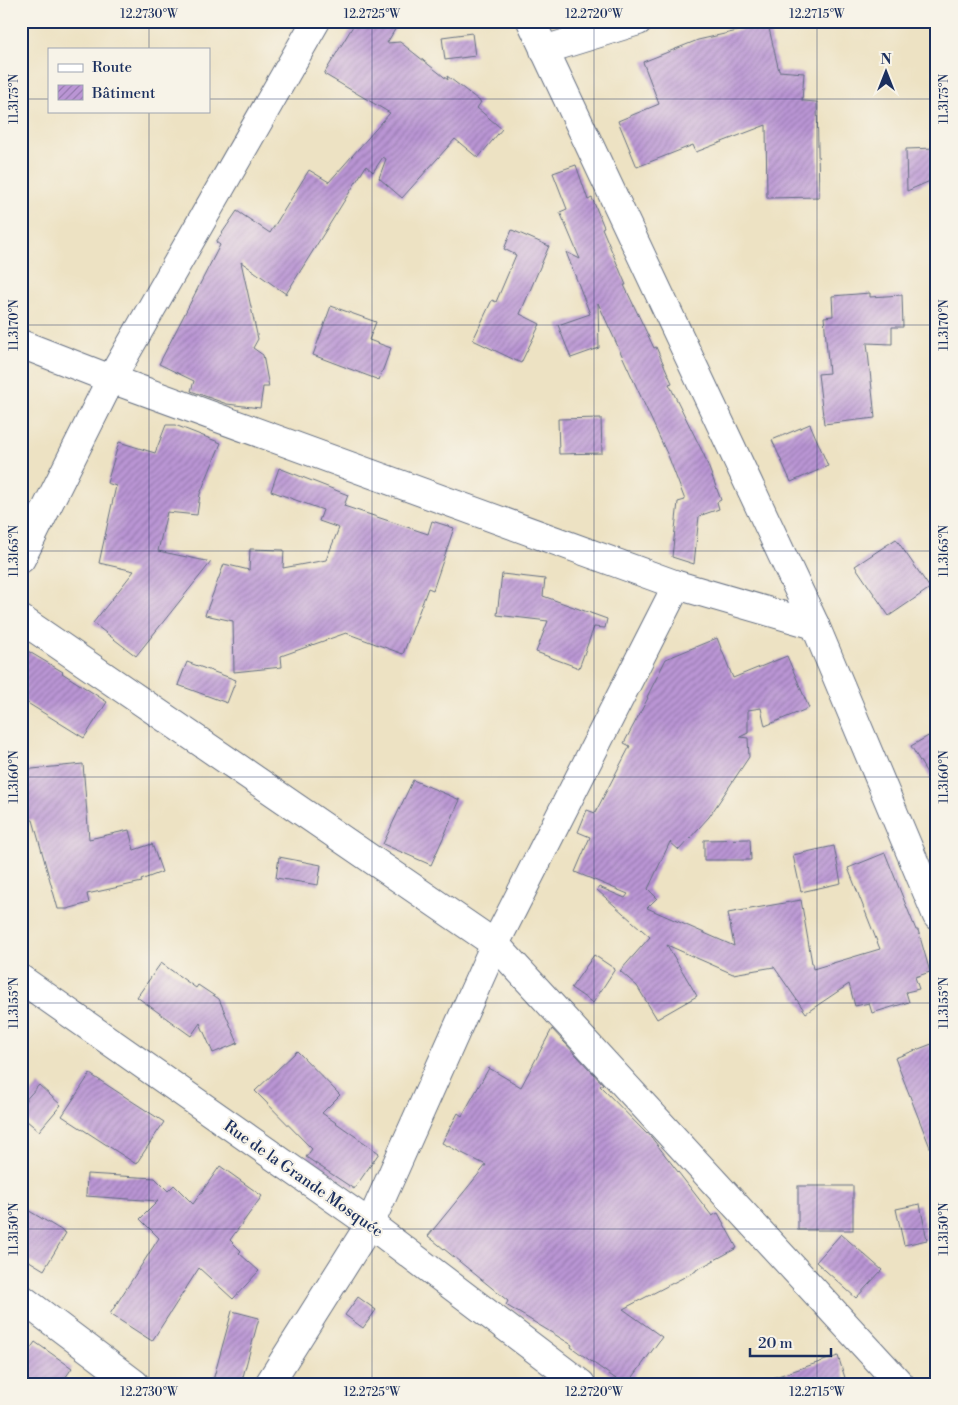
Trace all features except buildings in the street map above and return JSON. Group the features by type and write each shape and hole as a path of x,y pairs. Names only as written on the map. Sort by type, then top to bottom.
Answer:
{"street":[{"path":"21,559 111,378 316,21"},
{"path":"531,21 815,625 937,916"},
{"path":"544,50 638,21"},
{"path":"21,344 677,584 815,625"},
{"path":"269,1384 370,1224 495,944 677,584"},
{"path":"21,619 495,944 900,1384"},
{"name":"Rue de la Grande Mosquée","path":"21,979 370,1224 581,1384"},
{"path":"21,1298 136,1384"}]}
